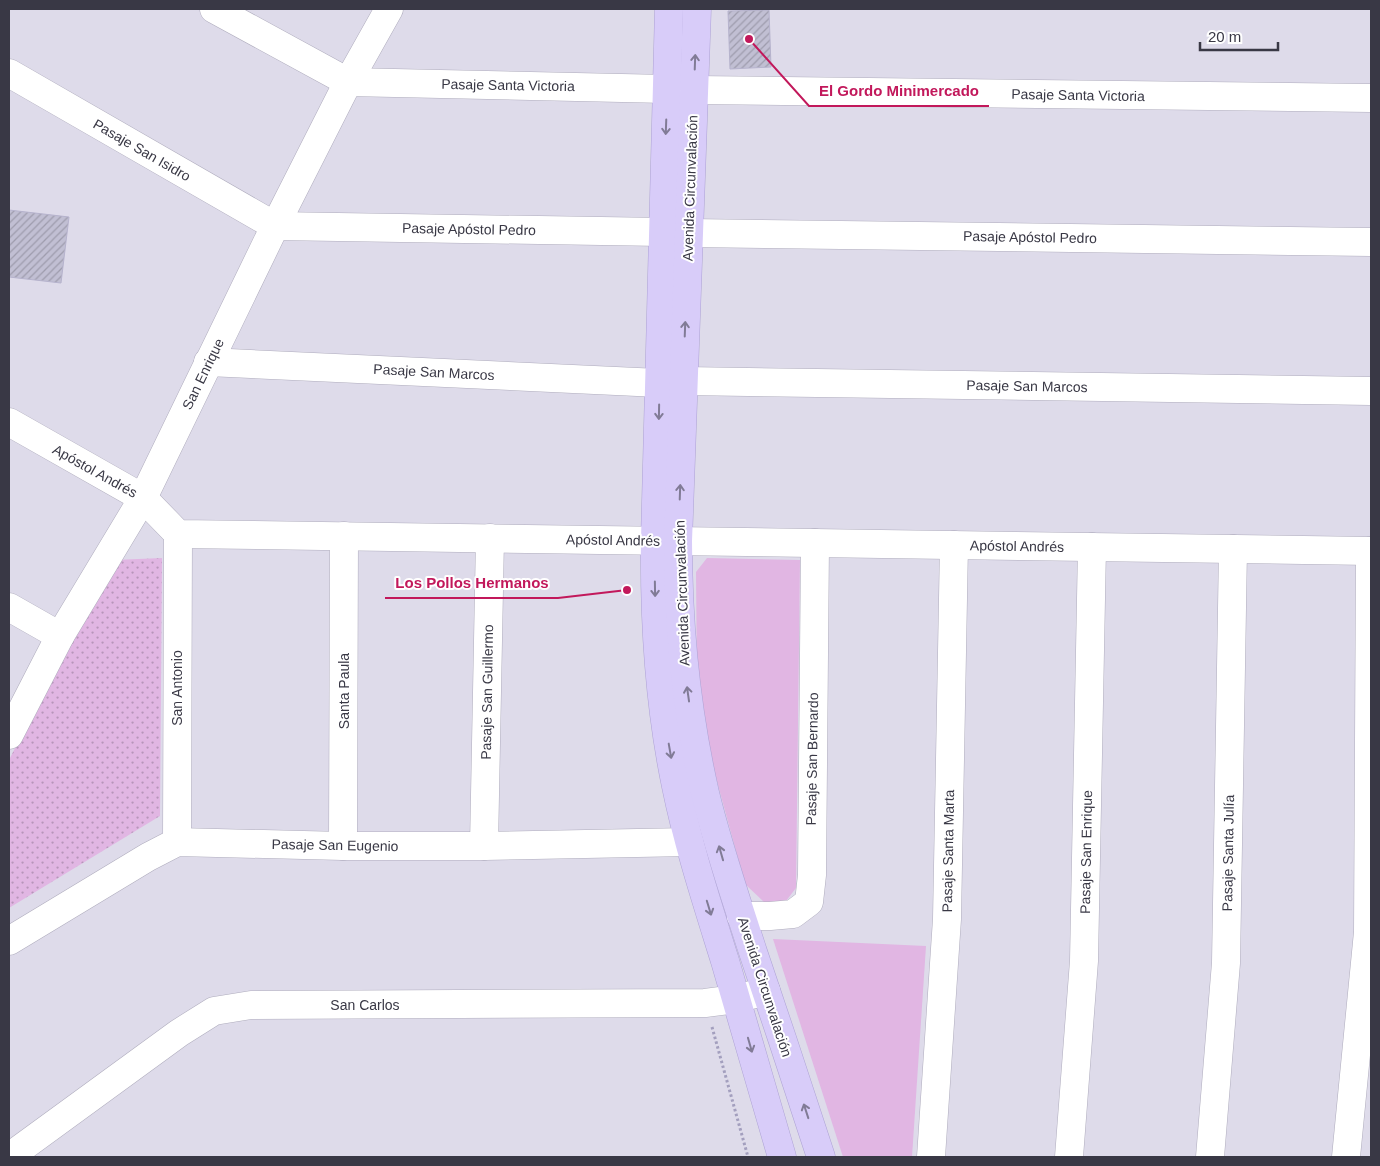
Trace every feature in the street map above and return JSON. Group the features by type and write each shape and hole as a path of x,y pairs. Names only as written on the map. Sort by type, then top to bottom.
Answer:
{"street":[{"path":"214,9 348,82"},
{"name":"San Enrique","path":"9,735 60,636 142,498 275,226 348,82 389,9"},
{"name":"Avenida Circunvalación","path":"669,9 667,89 676,232"},
{"name":"Avenida Circunvalación","path":"696,9 694,90 676,232 667,540 655,620 666,729 676,786 689,842 782,1157"},
{"name":"Pasaje San Isidro","path":"9,73 275,226"},
{"name":"Pasaje Santa Victoria","path":"348,82 667,89"},
{"name":"Pasaje Santa Victoria","path":"694,90 1371,98"},
{"name":"Pasaje Apóstol Pedro","path":"275,226 1371,242"},
{"name":"Pasaje San Marcos","path":"208,362 671,382 1371,391"},
{"name":"Apóstol Andrés","path":"9,422 142,498 178,534 1371,551"},
{"name":"San Antonio","path":"177,842 178,534"},
{"name":"Santa Paula","path":"343,846 344,536"},
{"name":"Pasaje San Guillermo","path":"484,846 490,538"},
{"name":"Avenida Circunvalación","path":"667,540 680,618 684,666 693,730 705,793 741,916 821,1157"},
{"name":"Pasaje San Bernardo","path":"741,916 793,914 809,902 812,875 815,543"},
{"name":"Pasaje Santa Marta","path":"931,1157 947,919 954,545"},
{"name":"Pasaje San Enrique","path":"1069,1157 1084,961 1092,547"},
{"name":"Pasaje Santa Julía","path":"1210,1157 1226,963 1234,549"},
{"path":"1346,1157 1368,932 1371,551"},
{"path":"9,607 60,636"},
{"name":"Pasaje San Eugenio","path":"9,941 148,857 177,842 343,846 484,846 689,842"},
{"name":"San Carlos","path":"9,1157 180,1033 214,1011 251,1006 705,1003 736,999 766,990"}],"path":[{"path":"705,1003 748,1157"}],"shaded area":[{"path":"9,9 1371,9 1371,1157 9,1157"},
{"path":"162,558 160,816 9,908 9,760 88,605 114,560"},
{"path":"707,558 800,560 796,888 786,901 766,904 745,884 712,763 697,688 696,572"},
{"path":"773,939 926,946 912,1157 843,1157"}],"building":[{"path":"769,10 771,67 730,69 728,11"},
{"path":"9,210 69,217 61,283 9,277"}],"place":[{"name":"El Gordo Minimercado","path":"749,39"},
{"name":"Los Pollos Hermanos","path":"627,590"}]}
